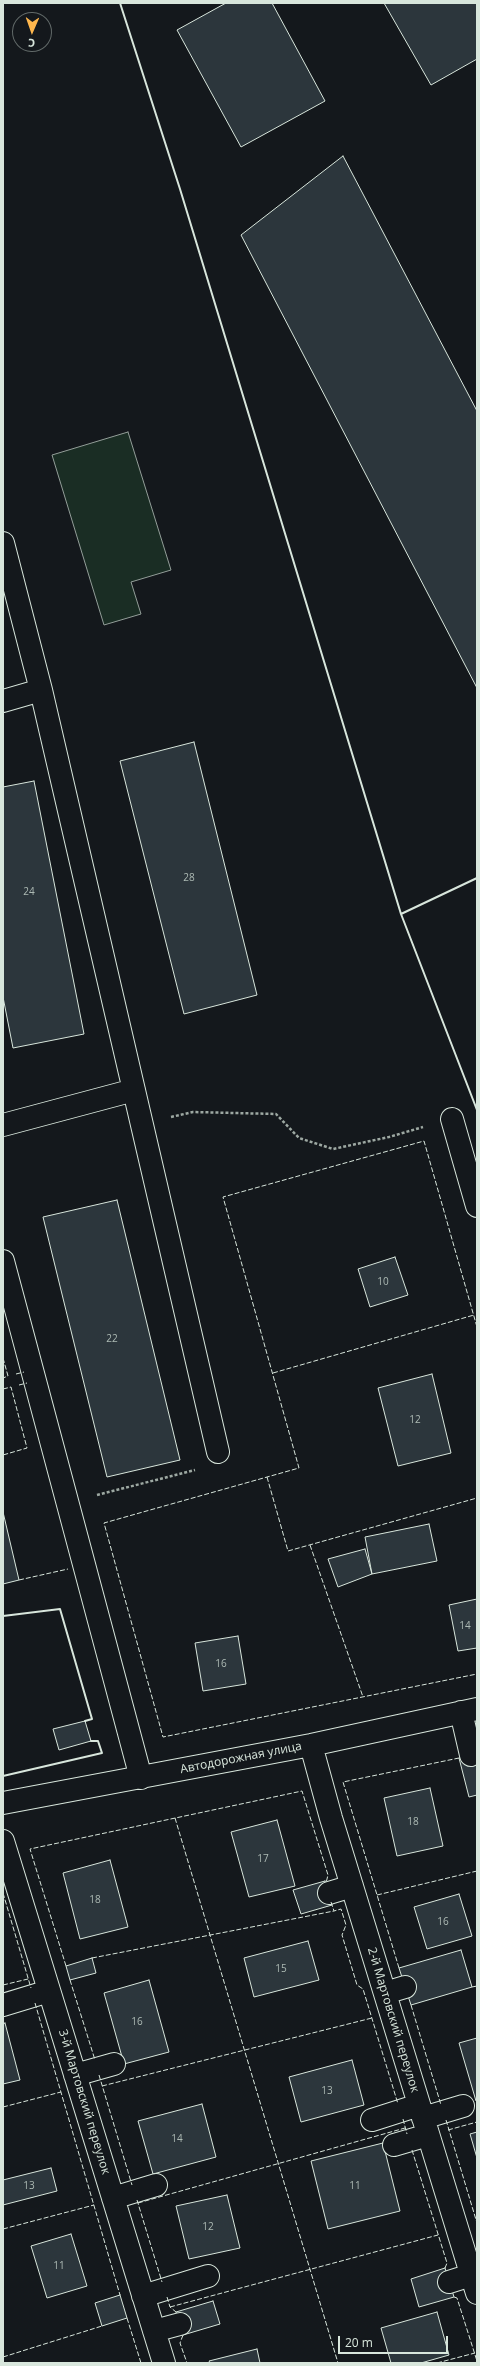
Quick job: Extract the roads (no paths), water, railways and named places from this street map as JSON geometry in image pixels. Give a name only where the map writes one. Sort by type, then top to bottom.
[{"type":"street","points":[[3,543],[41,690],[218,1452]]},
{"type":"street","points":[[3,701],[41,690]]},
{"type":"street","points":[[3,1125],[134,1090]]},
{"type":"street","points":[[452,1119],[477,1206]]},
{"type":"street","points":[[3,1261],[141,1778]]},
{"type":"street","points":[[469,1710],[471,1755]]},
{"type":"street","name":"Автодорожная улица","points":[[3,1803],[311,1745],[469,1710]]},
{"type":"street","name":"2-й Мартовский переулок","points":[[311,1745],[352,1886],[474,2282]]},
{"type":"street","name":"3-й Мартовский переулок","points":[[3,1841],[164,2363]]},
{"type":"street","points":[[329,1893],[352,1886]]},
{"type":"street","points":[[385,1993],[405,1986]]},
{"type":"street","points":[[3,2005],[49,1991]]},
{"type":"street","points":[[75,2075],[114,2064]]},
{"type":"street","points":[[372,2120],[424,2119],[463,2106]]},
{"type":"street","points":[[394,2146],[424,2119]]},
{"type":"street","points":[[113,2198],[156,2185]]},
{"type":"street","points":[[143,2296],[208,2276]]},
{"type":"street","points":[[449,2282],[474,2282]]},
{"type":"street","points":[[154,2331],[180,2324]]}]
